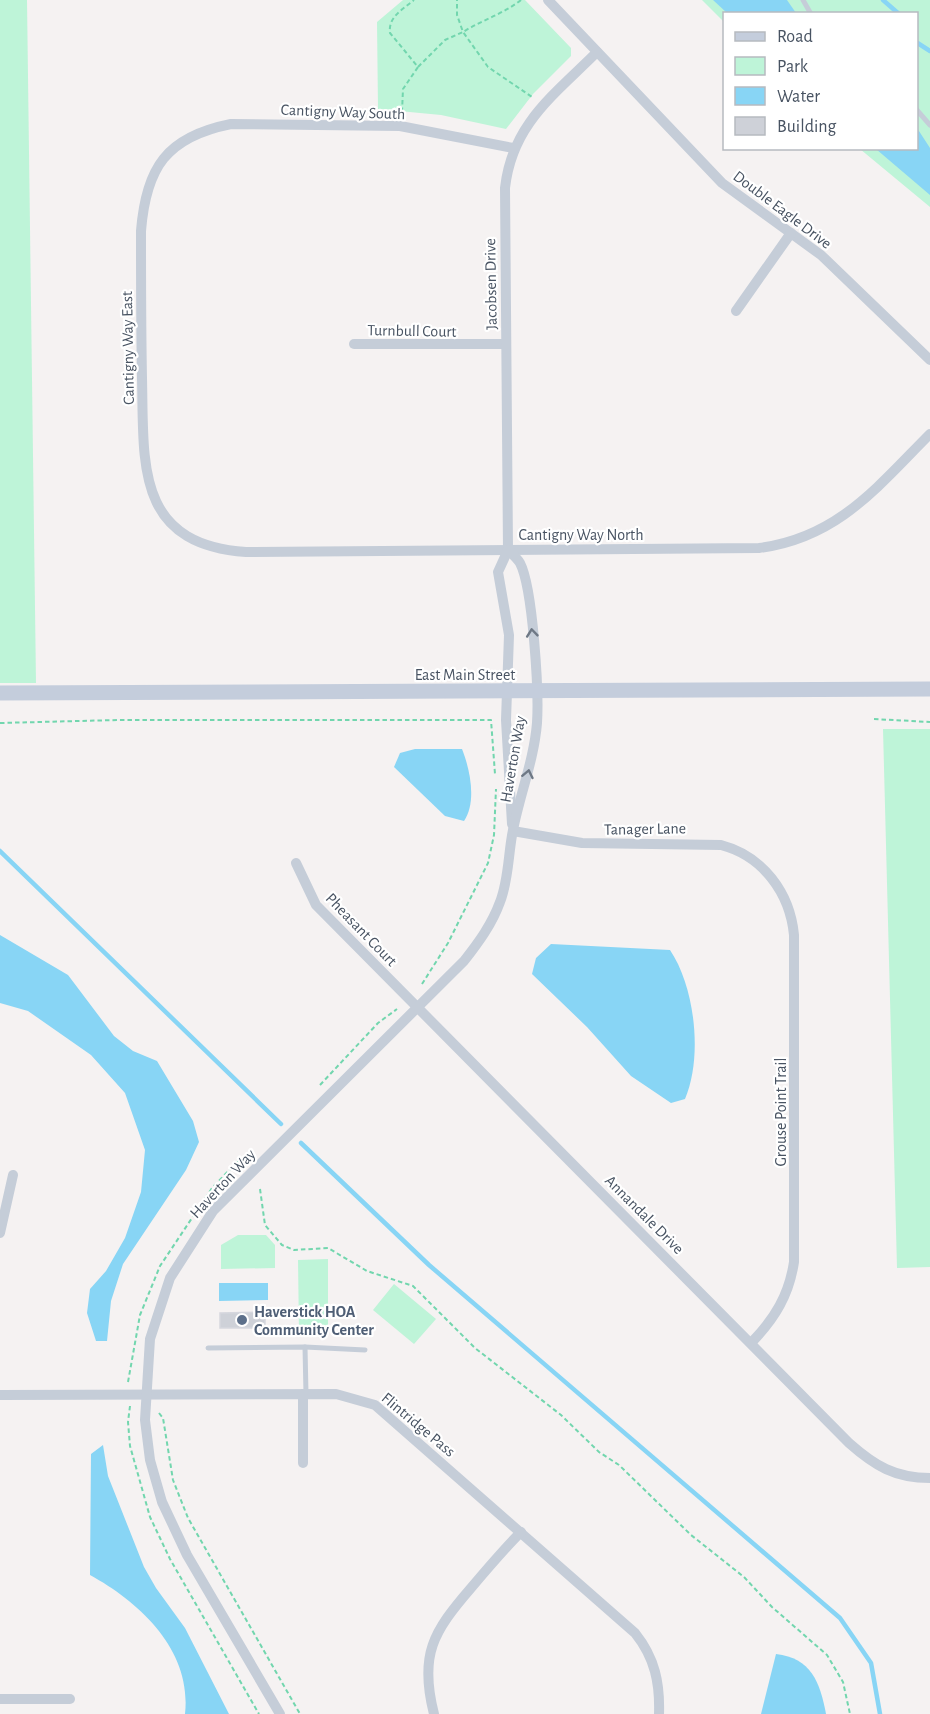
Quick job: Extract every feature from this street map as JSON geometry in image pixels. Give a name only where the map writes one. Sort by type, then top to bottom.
[{"type":"main road","name":"East Main Street","points":[[0,693],[930,689]]},
{"type":"street","name":"Double Eagle Drive","points":[[548,0],[715,177],[821,255],[930,360]]},
{"type":"street","name":"Jacobsen Drive","points":[[508,692],[509,635],[498,572],[508,550],[505,188],[507,165],[513,148],[529,120],[597,52]]},
{"type":"street","name":"Cantigny Way South","points":[[175,148],[191,136],[210,128],[231,124],[400,126],[513,148]]},
{"type":"street","name":"Cantigny Way East","points":[[175,148],[159,165],[144,197],[141,271],[144,452],[147,480],[159,507],[171,523],[193,540]]},
{"type":"street","points":[[736,311],[791,233]]},
{"type":"street","name":"Turnbull Court","points":[[354,344],[506,344]]},
{"type":"street","name":"Cantigny Way North","points":[[193,540],[213,548],[246,552],[744,549],[793,541],[816,534],[854,509],[930,434]]},
{"type":"street","points":[[508,550],[519,562],[523,573],[532,632],[536,691]]},
{"type":"street","name":"Haverton Way","points":[[280,1714],[187,1555],[162,1502],[148,1452],[145,1395],[149,1348],[157,1313],[177,1263],[198,1230],[232,1190],[465,961],[489,927],[506,882],[513,831],[529,771],[537,721],[536,691]]},
{"type":"street","name":"Haverton Way","points":[[508,692],[508,773],[513,831]]},
{"type":"street","name":"Tanager Lane","points":[[513,831],[582,843],[721,845],[741,852],[770,875]]},
{"type":"street","name":"Pheasant Court","points":[[296,862],[316,905],[418,1008]]},
{"type":"street","name":"Grouse Point Trail","points":[[752,1342],[770,1323],[783,1301],[792,1278],[795,1250],[794,935],[787,903],[770,875]]},
{"type":"street","name":"Annandale Drive","points":[[418,1008],[752,1342],[849,1443],[868,1460],[889,1473],[911,1478],[930,1478]]},
{"type":"street","points":[[0,1233],[13,1175]]},
{"type":"street","points":[[303,1463],[304,1394]]},
{"type":"street","name":"Flintridge Pass","points":[[0,1395],[347,1395],[375,1405],[641,1640],[656,1673],[659,1714]]},
{"type":"street","points":[[434,1714],[427,1674],[429,1655],[436,1631],[448,1614],[521,1532]]},
{"type":"street","points":[[0,1699],[70,1699]]},
{"type":"lane","points":[[918,111],[930,125]]},
{"type":"lane","points":[[304,1394],[305,1347]]},
{"type":"lane","points":[[208,1348],[305,1347],[365,1350]]},
{"type":"path","points":[[414,0],[394,16],[390,33],[418,67]]},
{"type":"path","points":[[457,0],[457,15],[463,32],[488,67],[532,97]]},
{"type":"path","points":[[402,112],[403,89],[418,67],[445,40],[510,9],[520,0]]},
{"type":"path","points":[[874,719],[930,722]]},
{"type":"path","points":[[0,723],[119,720],[491,720],[497,783],[491,853],[448,943],[422,985]]},
{"type":"path","points":[[316,1091],[328,1074],[378,1023],[396,1009]]},
{"type":"path","points":[[260,1189],[265,1225],[282,1245],[291,1250],[328,1248],[367,1271],[413,1286],[475,1348],[561,1415],[599,1452],[619,1465],[691,1535],[744,1577],[772,1606],[827,1655],[843,1682],[850,1714]]},
{"type":"path","points":[[158,1413],[163,1418],[166,1448],[173,1480],[191,1524],[300,1714]]},
{"type":"green space","points":[[0,0],[27,0],[36,683],[0,683]]},
{"type":"green space","points":[[403,0],[525,0],[571,48],[571,56],[533,94],[506,129],[441,115],[378,109],[377,22]]},
{"type":"green space","points":[[702,0],[930,0],[930,207],[861,150],[918,150],[918,12],[723,12],[723,21]]},
{"type":"green space","points":[[883,729],[930,729],[930,1267],[897,1268]]},
{"type":"green space","points":[[238,1235],[266,1235],[275,1245],[275,1268],[221,1269],[221,1245]]},
{"type":"green space","points":[[328,1259],[328,1333],[299,1333],[298,1260]]},
{"type":"green space","points":[[394,1284],[436,1319],[414,1344],[373,1310]]},
{"type":"water","points":[[713,0],[787,0],[795,12],[726,12]]},
{"type":"water","points":[[918,130],[930,148],[930,195],[877,150],[918,150]]},
{"type":"water","points":[[415,749],[462,749],[471,785],[470,805],[464,821],[445,816],[394,767],[400,753]]},
{"type":"water","points":[[0,935],[68,975],[114,1036],[133,1051],[157,1061],[193,1121],[199,1142],[186,1170],[123,1264],[111,1301],[107,1341],[96,1341],[87,1313],[90,1289],[106,1271],[125,1238],[141,1192],[145,1150],[125,1093],[91,1055],[28,1011],[0,1003]]},
{"type":"water","points":[[551,944],[670,950],[679,965],[685,983],[694,1023],[694,1063],[685,1099],[671,1103],[631,1076],[587,1027],[532,974],[536,958]]},
{"type":"water","points":[[219,1283],[268,1283],[268,1300],[219,1301]]},
{"type":"water","points":[[103,1445],[108,1476],[144,1567],[185,1628],[229,1714],[185,1714],[185,1691],[180,1670],[159,1631],[127,1600],[90,1575],[91,1454]]},
{"type":"water","points":[[776,1654],[788,1656],[806,1666],[817,1682],[826,1714],[761,1714]]},
{"type":"building","name":"Haverstick HOA Community Center","points":[[265,1312],[265,1328],[220,1328],[220,1313]]},
{"type":"waterway","points":[[883,0],[897,12]]},
{"type":"waterway","points":[[918,43],[930,51]]},
{"type":"waterway","points":[[0,851],[281,1124]]},
{"type":"waterway","points":[[301,1143],[429,1265],[840,1618],[871,1663],[880,1714]]},
{"type":"place","name":"Haverstick HOA Community Center","points":[[242,1320]]}]
